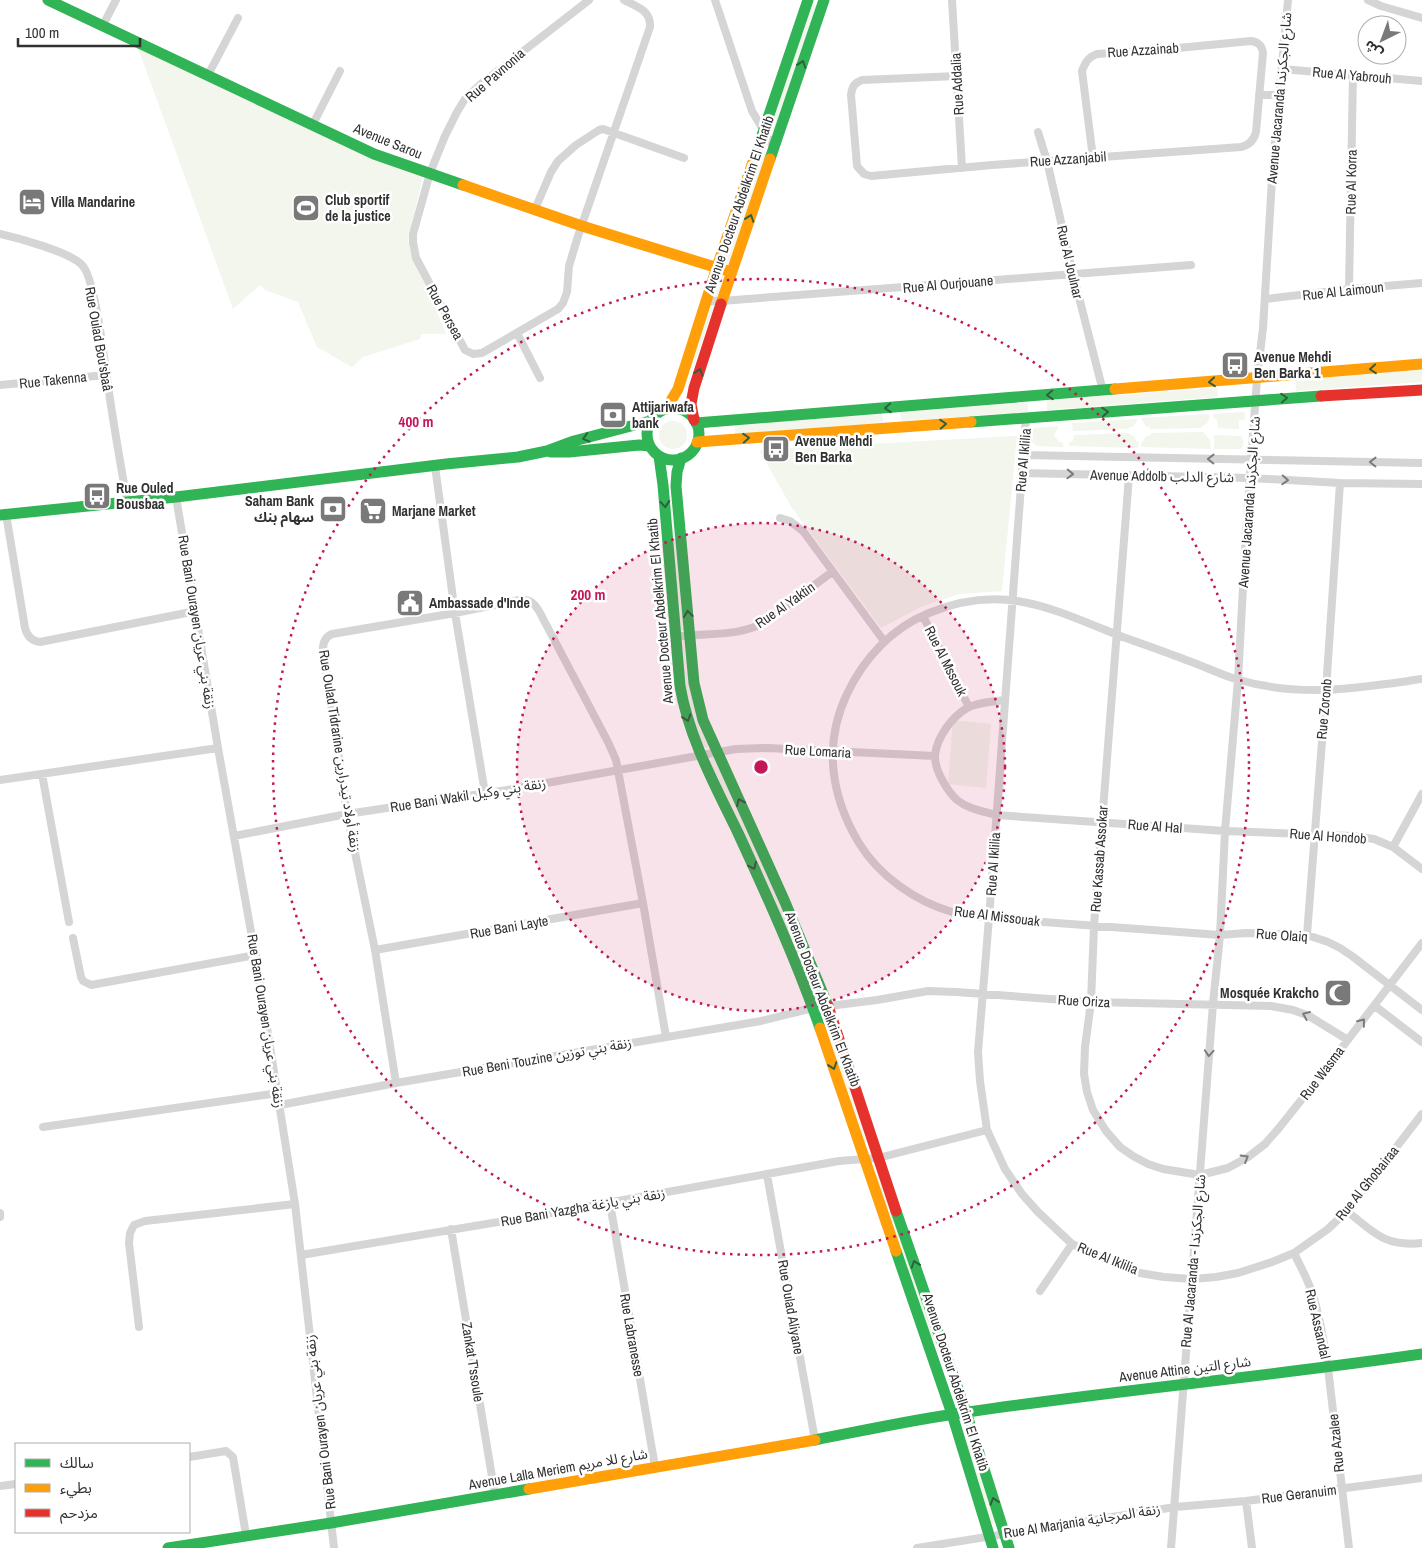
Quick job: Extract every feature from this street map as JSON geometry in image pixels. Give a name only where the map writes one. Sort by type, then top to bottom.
[{"type":"main road","name":"Avenue Sarou","points":[[48,0],[374,154],[582,226],[731,272]]},
{"type":"main road","points":[[666,409],[678,389],[716,267],[808,0]]},
{"type":"main road","name":"Avenue Docteur Abdelkrim El Khatib","points":[[695,421],[691,404],[692,396],[721,302],[774,148],[820,1]]},
{"type":"main road","points":[[695,421],[1257,379],[1422,364]]},
{"type":"main road","points":[[697,442],[1256,400],[1422,390]]},
{"type":"main road","points":[[3,514],[510,458],[547,451],[581,439],[650,421],[666,409],[682,410],[695,421],[698,432],[697,442],[691,452],[681,458],[674,460],[659,456],[650,446],[647,434],[650,421]]},
{"type":"main road","points":[[547,451],[569,452],[632,445],[650,446]]},
{"type":"main road","name":"Avenue Docteur Abdelkrim El Khatib","points":[[659,456],[664,494],[675,637],[683,704],[688,721],[772,906],[813,1008],[952,1414],[993,1548]]},
{"type":"main road","name":"Avenue Docteur Abdelkrim El Khatib","points":[[681,458],[676,486],[697,702],[703,720],[807,954],[828,1006],[878,1158],[966,1412],[1008,1548]]},
{"type":"main road","name":"Avenue Attine شارع التين","points":[[952,1414],[1183,1384],[1328,1368],[1422,1354]]},
{"type":"main road","name":"Avenue Lalla Meriem شارع للا مريم","points":[[168,1548],[206,1545],[246,1535],[331,1523],[495,1495],[815,1440],[952,1414]]},
{"type":"street","points":[[103,25],[116,0]]},
{"type":"street","name":"Rue Pavnonia","points":[[430,174],[450,123],[465,100],[481,84],[589,0]]},
{"type":"street","name":"Rue Persea","points":[[430,174],[413,234],[414,251],[421,269],[466,350],[469,353],[482,354],[558,309],[568,292],[568,274],[572,254],[612,132],[650,27],[650,18],[645,11],[624,0]]},
{"type":"street","points":[[716,0],[752,111],[774,148]]},
{"type":"street","name":"Rue Addalia","points":[[952,0],[962,168]]},
{"type":"street","name":"Avenue Jacaranda شارع الجكرندا","points":[[1213,1004],[1220,935],[1225,832],[1238,680],[1257,379],[1263,328],[1270,210],[1288,0]]},
{"type":"street","points":[[1368,0],[1381,6],[1422,18]]},
{"type":"street","points":[[208,75],[238,18]]},
{"type":"street","name":"Rue Azzainab","points":[[1093,158],[1082,72],[1088,59],[1097,54],[1251,41],[1258,42],[1263,53],[1260,95]]},
{"type":"street","name":"Rue Al Yabrouh","points":[[1282,69],[1422,81]]},
{"type":"street","points":[[313,124],[340,71]]},
{"type":"street","name":"Rue Al Korra","points":[[1349,289],[1353,74]]},
{"type":"street","name":"Rue Azzanjabil","points":[[957,76],[862,80],[855,84],[851,95],[857,166],[864,174],[871,176],[1241,147],[1251,142],[1256,132],[1260,95]]},
{"type":"street","points":[[1260,95],[1279,95]]},
{"type":"street","points":[[535,210],[551,172],[564,155],[595,132],[603,129],[684,158]]},
{"type":"street","name":"Rue Al Joulnar","points":[[1038,132],[1047,161],[1103,391]]},
{"type":"street","name":"Rue Oulad Bou'sbaâ","points":[[0,234],[53,250],[77,260],[84,267],[96,310],[127,501]]},
{"type":"street","name":"Rue Al Ourjouane","points":[[706,301],[721,302],[1191,265]]},
{"type":"street","name":"Rue Al Laimoun","points":[[1265,299],[1422,283]]},
{"type":"street","points":[[517,333],[540,378]]},
{"type":"street","name":"Rue Takenna","points":[[0,385],[106,375]]},
{"type":"street","name":"Rue Al Iklilia","points":[[1026,418],[978,1052],[986,1130],[1005,1169],[1022,1194],[1072,1244],[1118,1266],[1140,1273],[1192,1279]]},
{"type":"street","name":"Avenue Addolb شارع الدلب","points":[[1023,455],[1422,463]]},
{"type":"street","points":[[435,466],[455,613],[485,793]]},
{"type":"street","name":"Avenue Addolb شارع الدلب","points":[[1022,473],[1422,484]]},
{"type":"street","name":"Rue Kassab Assokar","points":[[1130,476],[1116,634],[1094,926],[1091,1002],[1085,1047],[1084,1074],[1093,1110],[1106,1131],[1120,1147],[1148,1164],[1163,1169],[1200,1175]]},
{"type":"street","name":"Rue Zoronb","points":[[1307,935],[1340,483]]},
{"type":"street","name":"Rue Bani Ourayen زنقة بني عريان","points":[[176,496],[218,748],[256,955],[280,1105],[301,1254],[334,1548]]},
{"type":"street","points":[[3,514],[25,628],[32,640],[40,642],[196,611]]},
{"type":"street","points":[[780,518],[790,521],[803,531],[884,641]]},
{"type":"street","name":"Rue Al Yaktin","points":[[675,637],[741,632],[753,628],[765,622],[832,572]]},
{"type":"street","name":"Rue Oulad Tidrarine زنقة أولاد تيدرارين","points":[[396,1083],[375,950],[348,814],[323,649],[326,638],[332,634],[519,600],[532,602],[539,611],[608,742],[618,770],[666,1037]]},
{"type":"street","name":"Rue Al Missouak","points":[[1220,935],[989,918],[954,912],[923,901],[895,882],[874,863],[849,826],[840,806],[833,771],[832,752],[846,694],[867,660],[884,641],[901,627],[923,616],[965,601],[1012,600],[1062,613],[1238,680],[1283,689],[1326,690],[1356,688],[1422,679]]},
{"type":"street","name":"Rue Al Mssouk","points":[[923,616],[969,707]]},
{"type":"street","points":[[996,815],[971,808],[956,799],[947,789],[941,778],[935,756],[940,740],[958,715],[969,707],[1005,700]]},
{"type":"street","points":[[0,780],[218,748]]},
{"type":"street","name":"Rue Lomaria","points":[[702,754],[754,748],[935,756]]},
{"type":"street","name":"Rue Bani Wakil زنقة بني وكيل","points":[[234,836],[348,814],[485,793],[702,754]]},
{"type":"street","points":[[42,774],[69,922]]},
{"type":"street","points":[[1393,847],[1422,794]]},
{"type":"street","name":"Rue Al Hal","points":[[996,815],[1225,832]]},
{"type":"street","name":"Rue Al Hondob","points":[[1225,832],[1314,834],[1374,839],[1393,847],[1422,870]]},
{"type":"street","name":"Rue Bani Layte","points":[[375,950],[643,904]]},
{"type":"street","name":"Rue Olaiq","points":[[1220,935],[1246,933],[1307,935],[1340,948],[1422,1010]]},
{"type":"street","points":[[73,938],[80,977],[91,985],[256,955]]},
{"type":"street","name":"Rue Wasma","points":[[1200,1175],[1228,1168],[1248,1157],[1265,1144],[1375,1006],[1422,943]]},
{"type":"street","name":"Rue Oriza","points":[[813,1008],[928,992],[1091,1002],[1271,1006],[1294,1010],[1309,1016],[1348,1040]]},
{"type":"street","name":"Rue Al Jacaranda - شارع الجكرندا","points":[[1171,1548],[1176,1506],[1183,1384],[1213,1004]]},
{"type":"street","points":[[1375,1006],[1422,1042]]},
{"type":"street","name":"Rue Beni Touzine زنقة بني توزين","points":[[280,1105],[396,1083],[760,1021],[813,1008]]},
{"type":"street","points":[[43,1127],[278,1093]]},
{"type":"street","name":"Rue Al Ghobairaa","points":[[1192,1279],[1238,1273],[1272,1262],[1294,1253],[1328,1229],[1348,1211],[1422,1114]]},
{"type":"street","name":"Rue Bani Yazgha زنقة بني يازغة","points":[[301,1254],[839,1161],[878,1158],[986,1130]]},
{"type":"street","name":"Rue Oulad Aliyane","points":[[768,1174],[815,1440]]},
{"type":"street","name":"Rue Labranesse","points":[[610,1202],[655,1467]]},
{"type":"street","points":[[139,1327],[129,1243],[134,1225],[145,1221],[294,1204]]},
{"type":"street","points":[[1348,1211],[1383,1239],[1399,1244],[1422,1243]]},
{"type":"street","name":"Zankat T'ssoule","points":[[451,1229],[495,1495]]},
{"type":"street","points":[[1040,1291],[1072,1244]]},
{"type":"street","name":"Rue Assandal","points":[[1294,1253],[1308,1280],[1314,1299],[1328,1368]]},
{"type":"street","name":"Rue Azalee","points":[[1328,1368],[1349,1548]]},
{"type":"street","points":[[190,1457],[226,1451],[234,1457],[246,1535]]},
{"type":"street","name":"Rue Geranuim","points":[[1176,1506],[1246,1501],[1422,1478]]},
{"type":"street","points":[[0,1486],[15,1484]]},
{"type":"street","points":[[1246,1501],[1252,1548]]},
{"type":"street","name":"Rue Al Marjania زنقة المرجانية","points":[[917,1548],[1176,1506]]},
{"type":"shaded area","points":[[812,5],[816,6],[774,131],[771,132],[769,129]]},
{"type":"shaded area","name":"Club sportif de la justice","points":[[138,48],[423,176],[408,240],[446,334],[421,334],[420,339],[363,357],[352,367],[317,347],[298,302],[265,290],[260,285],[233,309]]},
{"type":"shaded area","points":[[763,152],[766,154],[728,265],[726,265],[724,263]]},
{"type":"shaded area","points":[[721,276],[724,278],[688,383],[700,338]]},
{"type":"shaded area","points":[[1422,370],[1422,382],[1296,391],[1295,379]]},
{"type":"shaded area","points":[[1217,388],[1218,397],[1047,410],[1047,400]]},
{"type":"shaded area","points":[[1028,402],[1028,412],[901,421],[900,412]]},
{"type":"shaded area","points":[[882,413],[883,423],[735,434],[735,425]]},
{"type":"shaded area","points":[[1245,413],[1245,420],[1239,420],[1239,429],[1218,428],[1217,419],[1214,419],[1213,414]]},
{"type":"shaded area","points":[[1209,414],[1210,418],[1207,423],[1200,428],[1150,429],[1149,426],[1146,427],[1141,418]]},
{"type":"shaded area","points":[[1138,419],[1133,427],[1128,429],[1073,431],[1072,423]]},
{"type":"shaded area","points":[[673,421],[683,425],[687,435],[683,445],[673,449],[663,445],[659,435],[663,425]]},
{"type":"shaded area","points":[[1059,426],[1054,435],[1059,442],[1062,442],[1064,447],[1037,446],[1032,442],[1034,428]]},
{"type":"shaded area","points":[[1203,432],[1210,440],[1211,449],[1141,447],[1141,443],[1146,436],[1150,436],[1151,433]]},
{"type":"shaded area","points":[[1128,433],[1135,437],[1139,443],[1138,448],[1068,446],[1073,441],[1074,435]]},
{"type":"shaded area","points":[[1214,435],[1241,436],[1243,446],[1241,449],[1214,449]]},
{"type":"shaded area","points":[[1017,436],[1002,591],[959,594],[921,607],[881,628],[792,508],[759,450]]},
{"type":"shaded area","points":[[668,495],[671,495],[684,631],[680,631]]},
{"type":"shaded area","points":[[684,639],[703,733],[708,745],[707,748],[704,747],[694,723],[685,690],[681,640]]},
{"type":"shaded area","points":[[953,720],[991,724],[986,788],[948,784]]},
{"type":"shaded area","points":[[714,758],[774,890],[820,1001],[818,1003],[710,761]]},
{"type":"shaded area","points":[[821,1013],[825,1014],[867,1143],[865,1142]]},
{"type":"shaded area","points":[[877,1172],[947,1372],[931,1335],[875,1174]]},
{"type":"shaded area","points":[[960,1420],[996,1521],[993,1524],[990,1522]]},
{"type":"traffic: fast","points":[[48,0],[374,154],[463,185]]},
{"type":"traffic: fast","points":[[755,156],[808,0]]},
{"type":"traffic: fast","points":[[770,159],[824,0]]},
{"type":"traffic: fast","points":[[696,423],[1115,389]]},
{"type":"traffic: fast","points":[[971,422],[1321,396]]},
{"type":"traffic: fast","points":[[673,408],[683,410],[691,416],[697,424],[699,434],[697,444],[691,452],[683,458],[673,460],[663,458],[655,452],[649,444],[647,434],[649,424],[655,416],[663,410],[673,408]]},
{"type":"traffic: fast","points":[[0,515],[176,497],[518,457],[547,451],[574,441],[650,421]]},
{"type":"traffic: fast","points":[[551,452],[639,445],[650,446]]},
{"type":"traffic: fast","points":[[659,456],[680,686],[684,706],[704,762],[771,906],[802,979],[820,1028]]},
{"type":"traffic: fast","points":[[681,458],[676,486],[694,683],[703,720],[785,902],[828,1006]]},
{"type":"traffic: fast","points":[[896,1211],[966,1412],[1009,1548]]},
{"type":"traffic: fast","points":[[896,1251],[952,1414],[993,1548]]},
{"type":"traffic: fast","points":[[815,1440],[910,1421],[968,1412],[1422,1354]]},
{"type":"traffic: fast","points":[[168,1548],[331,1523],[529,1489]]},
{"type":"traffic: slow","points":[[666,409],[678,389],[755,156]]},
{"type":"traffic: slow","points":[[721,304],[770,159]]},
{"type":"traffic: slow","points":[[463,185],[582,226],[731,272]]},
{"type":"traffic: slow","points":[[1115,389],[1422,364]]},
{"type":"traffic: slow","points":[[697,442],[971,422]]},
{"type":"traffic: slow","points":[[820,1028],[896,1251]]},
{"type":"traffic: slow","points":[[529,1489],[815,1440]]},
{"type":"traffic: jam","points":[[694,420],[691,404],[694,388],[721,304]]},
{"type":"traffic: jam","points":[[1321,396],[1422,390]]},
{"type":"traffic: jam","points":[[828,1006],[896,1211]]},
{"type":"place","name":"Villa Mandarine","points":[[32,202]]},
{"type":"place","name":"Club sportif de la justice","points":[[306,208]]},
{"type":"place","name":"Avenue Mehdi Ben Barka 1","points":[[1235,365]]},
{"type":"place","name":"Attijariwafa bank","points":[[613,415]]},
{"type":"place","name":"Avenue Mehdi Ben Barka","points":[[776,449]]},
{"type":"place","name":"Rue Ouled Bousbaa","points":[[97,496]]},
{"type":"place","name":"Saham Bank سهام بنك","points":[[333,509]]},
{"type":"place","name":"Marjane Market","points":[[373,511]]},
{"type":"place","name":"Ambassade d'Inde","points":[[410,603]]},
{"type":"place","name":"Mosquée Krakcho","points":[[1338,993]]}]
